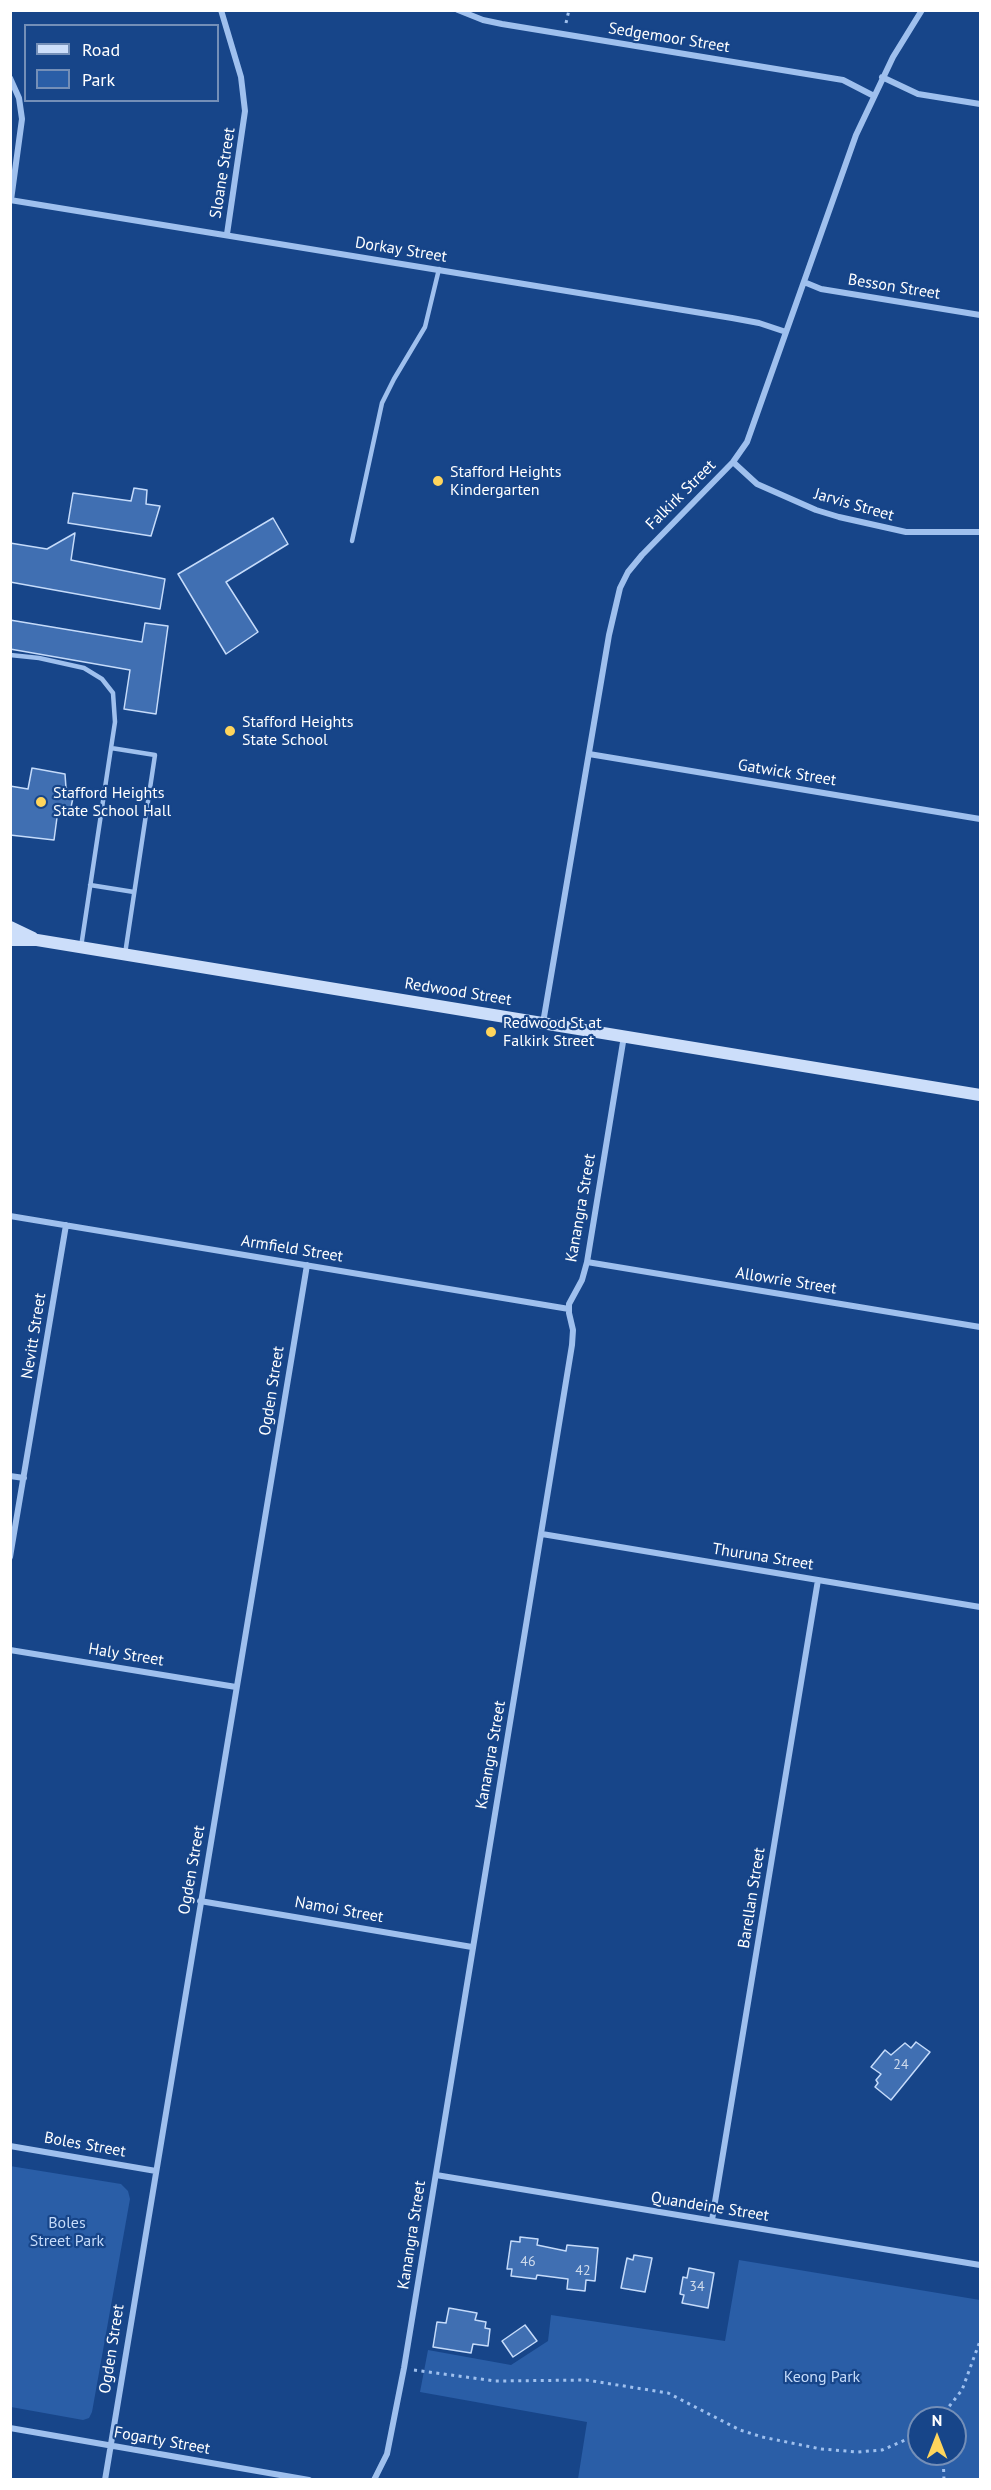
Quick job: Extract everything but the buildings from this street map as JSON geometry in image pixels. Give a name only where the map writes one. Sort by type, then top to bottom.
[{"type":"street","name":"Sloane Street","points":[[221,10],[241,77],[245,111],[227,234]]},
{"type":"street","name":"Sedgemoor Street","points":[[458,10],[476,18],[502,24],[843,80],[874,96]]},
{"type":"street","name":"Falkirk Street","points":[[543,1023],[609,635],[620,588],[628,572],[642,555],[733,462],[750,434],[855,135],[882,77],[922,10]]},
{"type":"street","points":[[882,77],[918,94],[981,104]]},
{"type":"street","points":[[10,78],[19,98],[22,118],[11,200]]},
{"type":"street","name":"Dorkay Street","points":[[11,200],[744,320],[786,332]]},
{"type":"street","name":"Besson Street","points":[[804,282],[821,289],[981,315]]},
{"type":"street","name":"Jarvis Street","points":[[733,462],[757,484],[816,510],[839,517],[906,532],[981,532]]},
{"type":"street","name":"Gatwick Street","points":[[589,754],[981,819]]},
{"type":"street","name":"Redwood Street","points":[[10,927],[37,939]]},
{"type":"street","name":"Redwood Street","points":[[10,940],[37,939],[981,1095]]},
{"type":"street","name":"Kanangra Street","points":[[374,2480],[387,2454],[404,2368],[572,1345],[573,1330],[569,1309],[587,1262],[624,1036]]},
{"type":"street","name":"Armfield Street","points":[[10,1216],[569,1309]]},
{"type":"street","name":"Nevitt Street","points":[[10,1557],[66,1225]]},
{"type":"street","name":"Allowrie Street","points":[[587,1262],[981,1327]]},
{"type":"street","name":"Ogden Street","points":[[105,2480],[307,1265]]},
{"type":"street","points":[[10,1476],[24,1478]]},
{"type":"street","name":"Thuruna Street","points":[[542,1534],[981,1607]]},
{"type":"street","name":"Barellan Street","points":[[712,2220],[818,1580]]},
{"type":"street","name":"Haly Street","points":[[10,1650],[237,1687]]},
{"type":"street","name":"Namoi Street","points":[[200,1901],[472,1947]]},
{"type":"street","name":"Boles Street","points":[[10,2146],[156,2171]]},
{"type":"street","name":"Quandeine Street","points":[[436,2175],[981,2265]]},
{"type":"street","name":"Fogarty Street","points":[[10,2428],[309,2480]]},
{"type":"lane","points":[[352,541],[382,403],[425,327],[439,269]]},
{"type":"lane","points":[[10,655],[39,658],[84,668],[102,679],[113,693],[115,722],[81,947]]},
{"type":"lane","points":[[111,748],[155,755],[125,954]]},
{"type":"lane","points":[[90,885],[134,892]]},
{"type":"path","points":[[949,2406],[962,2390],[981,2341]]},
{"type":"path","points":[[404,2368],[495,2381],[586,2380],[668,2393],[740,2430],[804,2446],[843,2451],[882,2450],[907,2439]]},
{"type":"green space","name":"Boles Street Park","points":[[10,2166],[121,2184],[128,2191],[130,2199],[92,2412],[89,2418],[83,2420],[11,2407]]},
{"type":"green space","name":"Keong Park","points":[[739,2260],[980,2300],[980,2479],[578,2479],[587,2422],[420,2392],[428,2350],[511,2365],[548,2341],[551,2315],[725,2341]]},
{"type":"place","name":"Stafford Heights Kindergarten","points":[[438,481]]},
{"type":"place","name":"Stafford Heights State School","points":[[230,731]]},
{"type":"place","name":"Stafford Heights State School Hall","points":[[41,802]]},
{"type":"place","name":"Redwood St at Falkirk Street","points":[[491,1032]]}]
